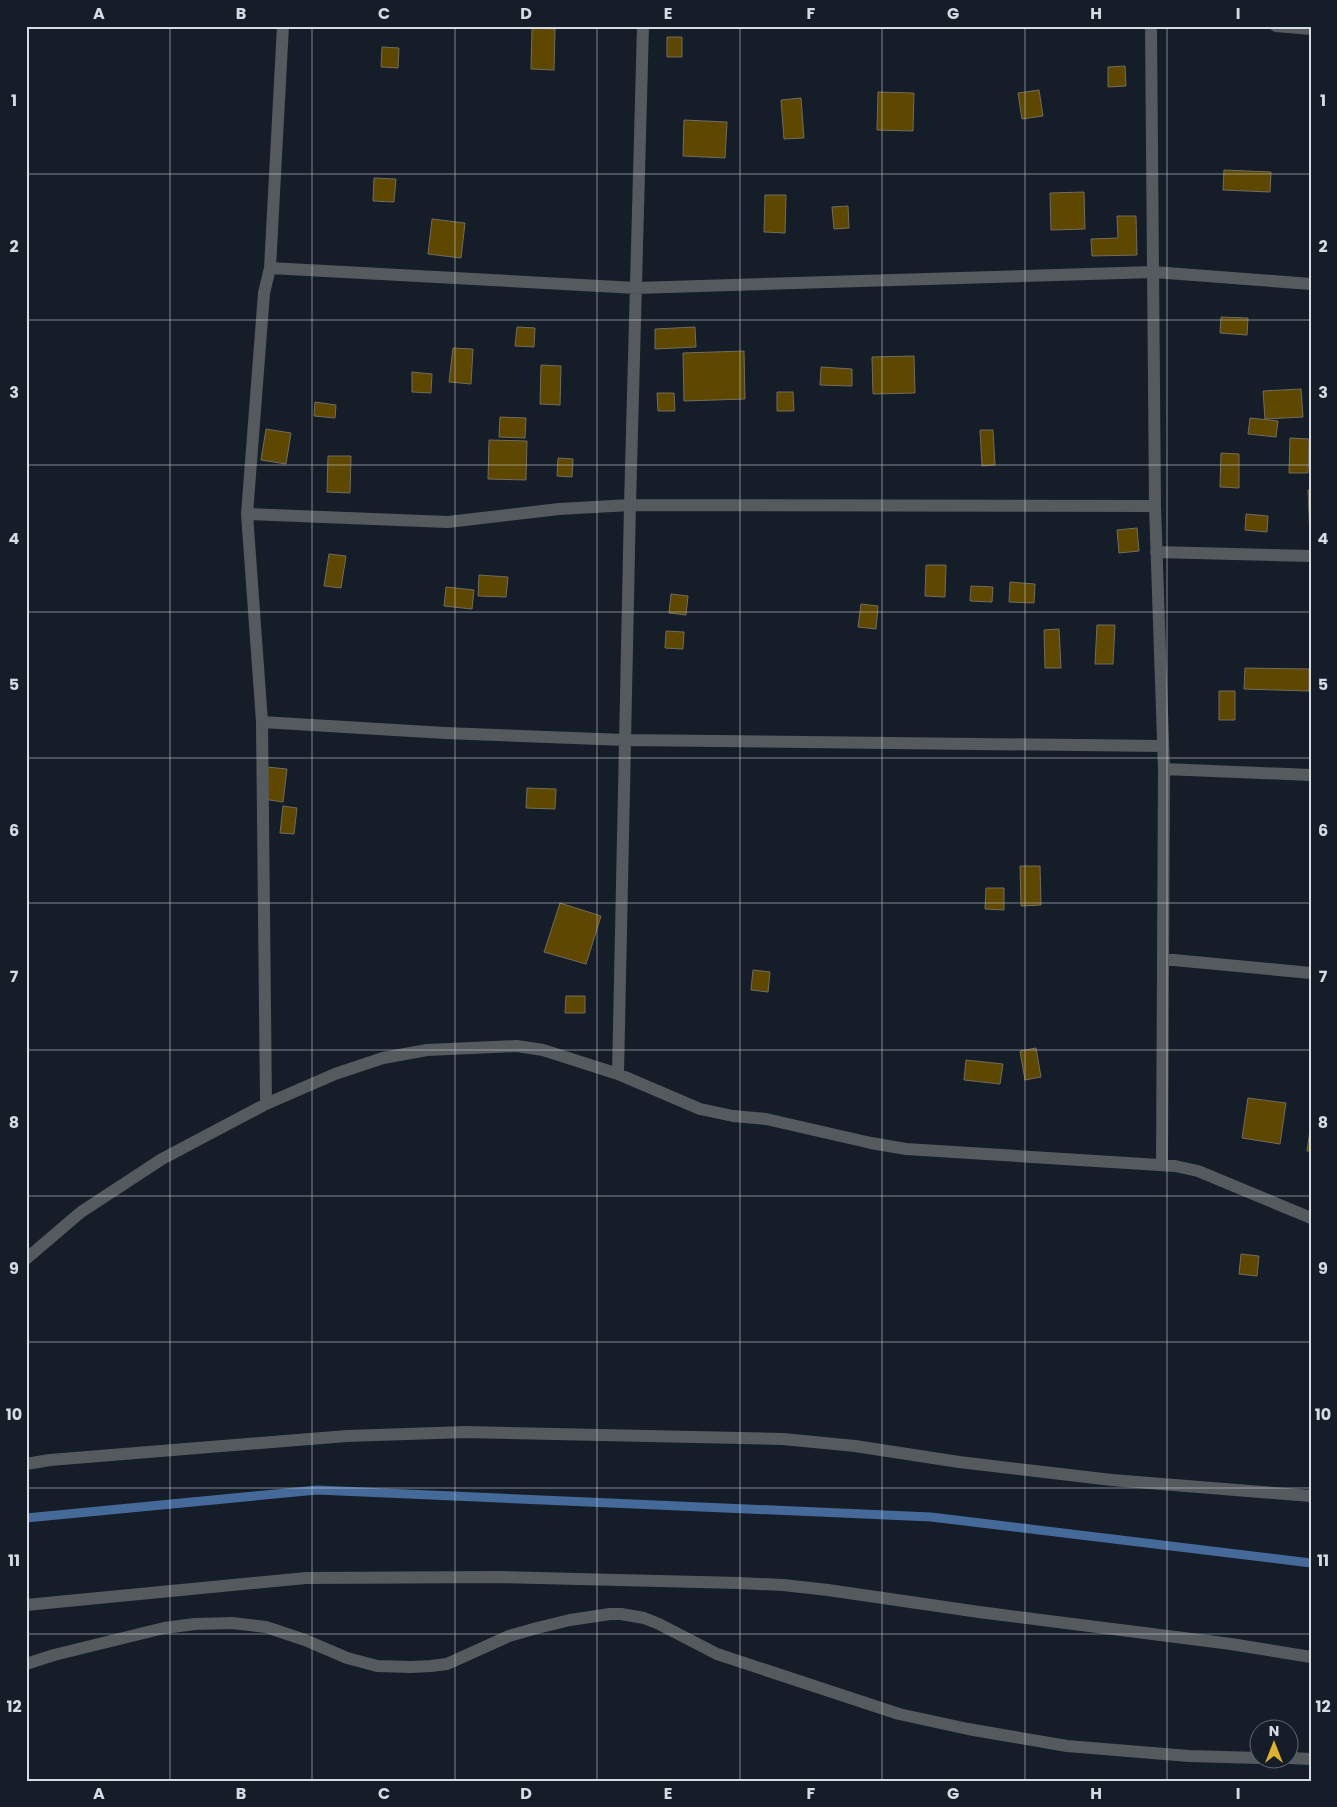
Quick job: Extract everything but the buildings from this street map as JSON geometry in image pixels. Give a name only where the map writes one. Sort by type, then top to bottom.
[{"type":"street","points":[[266,1104],[262,722],[247,514],[264,293],[270,268],[283,26]]},
{"type":"street","points":[[618,1074],[630,505],[643,26]]},
{"type":"street","points":[[1151,26],[1155,506],[1164,769],[1162,1165]]},
{"type":"street","points":[[1276,26],[1311,29]]},
{"type":"street","points":[[270,268],[636,288],[1154,272],[1311,284]]},
{"type":"street","points":[[247,514],[448,522],[558,508],[630,505],[1155,506]]},
{"type":"street","points":[[1156,552],[1311,556]]},
{"type":"street","points":[[262,722],[445,733],[625,740],[1163,746]]},
{"type":"street","points":[[1164,769],[1311,775]]},
{"type":"street","points":[[1163,959],[1311,973]]},
{"type":"street","points":[[26,1259],[81,1212],[162,1159],[266,1104],[335,1074],[382,1058],[427,1050],[517,1046],[551,1052],[618,1074],[700,1109],[733,1116],[766,1119],[906,1149],[1175,1166],[1198,1172],[1311,1218]]},
{"type":"street","points":[[26,1464],[50,1460],[347,1436],[446,1432],[783,1440],[855,1446],[959,1462],[1112,1480],[1311,1496]]},
{"type":"street","points":[[26,1605],[306,1578],[502,1576],[739,1583],[828,1590],[978,1612],[1231,1644],[1311,1657]]},
{"type":"street","points":[[26,1664],[54,1655],[164,1628],[195,1624],[232,1623],[266,1627],[305,1640],[347,1658],[377,1666],[431,1666],[447,1664],[509,1636],[537,1628],[570,1620],[621,1614],[644,1618],[659,1624],[717,1654],[899,1714],[923,1720],[1066,1746],[1188,1756],[1250,1758]]},
{"type":"waterway","points":[[26,1518],[317,1490],[931,1517],[1311,1563]]}]
